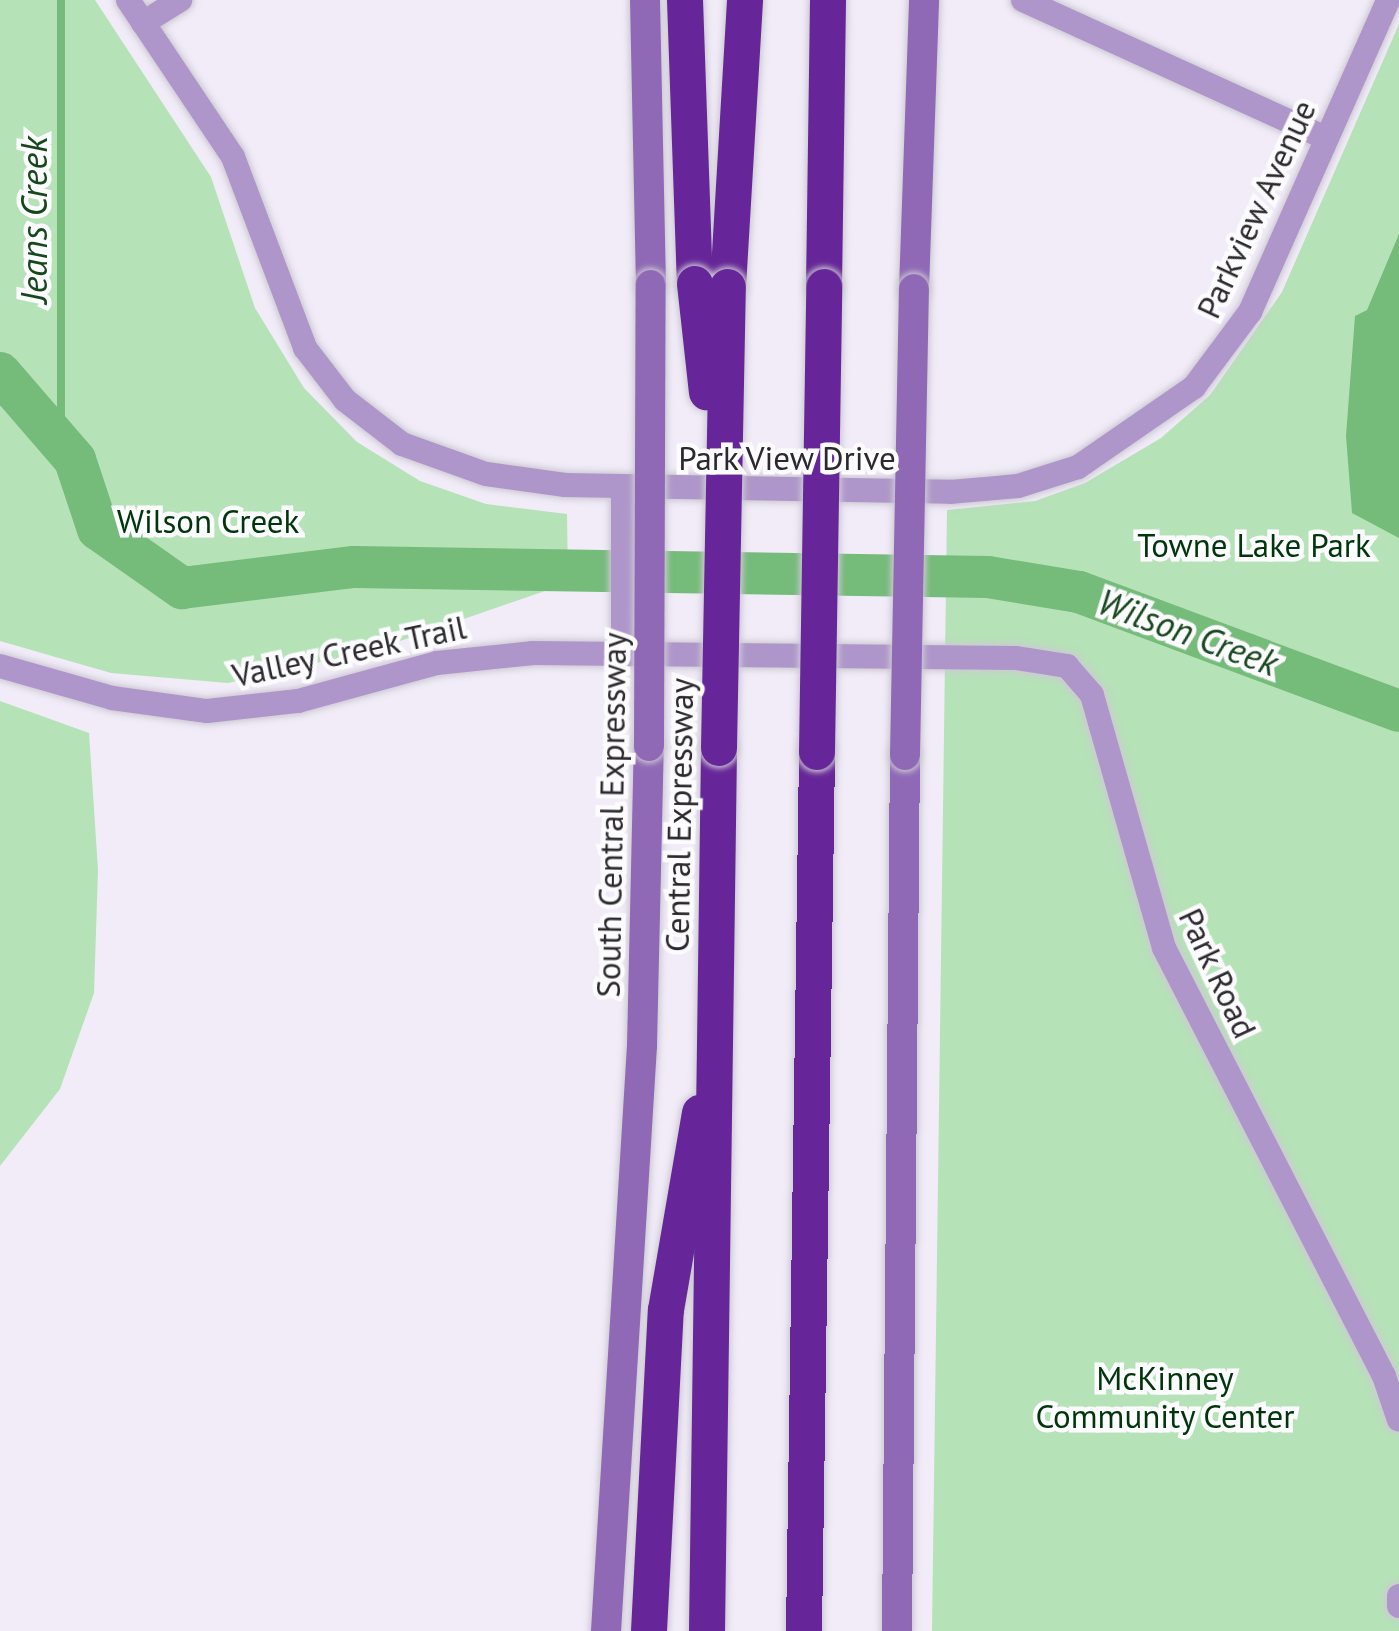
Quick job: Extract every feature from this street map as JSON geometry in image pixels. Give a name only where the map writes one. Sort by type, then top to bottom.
[{"type":"highway","points":[[685,0],[711,285]]},
{"type":"highway","name":"Central Expressway","points":[[707,1631],[723,533],[711,285],[745,0]]},
{"type":"highway","points":[[804,1631],[828,0]]},
{"type":"highway","points":[[649,1631],[666,1310],[685,1174],[715,1051]]},
{"type":"main road","name":"South Central Expressway","points":[[606,1631],[642,1046],[650,746],[651,285],[645,0]]},
{"type":"main road","points":[[897,1631],[905,755],[924,0]]},
{"type":"street","name":"Park View Drive","points":[[128,0],[232,158],[291,323],[345,400],[402,444],[442,461],[524,481],[622,490],[950,492]]},
{"type":"street","points":[[143,23],[179,0]]},
{"type":"street","points":[[1022,0],[1326,138]]},
{"type":"street","name":"Parkview Avenue","points":[[950,492],[1018,486],[1078,466],[1194,387],[1250,312],[1388,0]]},
{"type":"street","points":[[622,490],[623,652]]},
{"type":"street","name":"Valley Creek Trail","points":[[0,666],[112,698],[207,711],[298,701],[479,656],[623,652],[933,657]]},
{"type":"street","name":"Park Road","points":[[933,657],[1048,660],[1081,677],[1110,749],[1164,948],[1384,1376],[1399,1420]]},
{"type":"street","points":[[1399,1595],[1399,1606]]},
{"type":"green space","name":"Wilson Creek","points":[[0,0],[95,0],[211,177],[255,308],[304,388],[357,442],[420,481],[486,504],[567,514],[568,583],[374,650],[228,683],[111,673],[0,641]]},
{"type":"green space","name":"McKinney Community Center","points":[[1399,24],[1399,1631],[932,1631],[947,510],[1035,501],[1085,483],[1161,438],[1210,395],[1282,292]]},
{"type":"green space","points":[[0,701],[89,733],[98,870],[94,993],[60,1089],[0,1166]]},
{"type":"shaded area","points":[[1399,234],[1399,538],[1352,513],[1346,436],[1355,316],[1367,310]]},
{"type":"waterway","name":"Jeans Creek","points":[[61,0],[61,440]]},
{"type":"waterway","name":"Wilson Creek","points":[[0,373],[75,460],[98,529],[182,588],[354,567],[988,577],[1079,592],[1399,711]]},
{"type":"park label","name":"Towne Lake Park","points":[[1254,545]]}]
